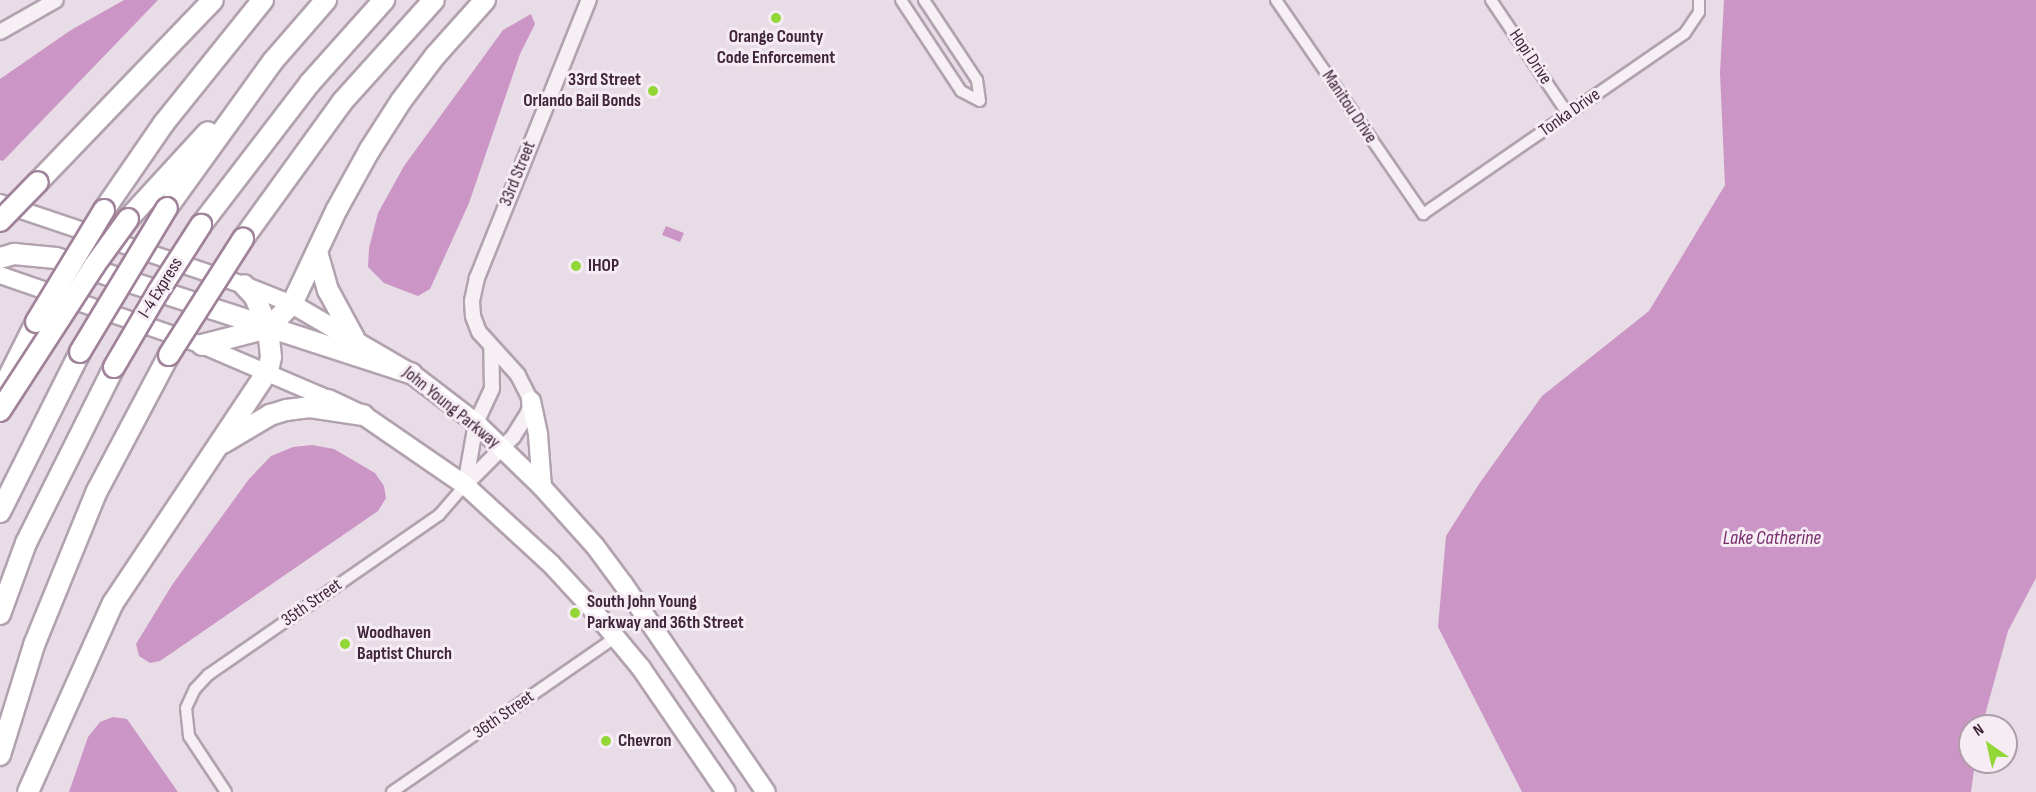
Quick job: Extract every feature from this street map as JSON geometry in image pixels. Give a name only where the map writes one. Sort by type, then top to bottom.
[{"type":"highway","points":[[0,221],[213,0]]},
{"type":"highway","points":[[0,394],[36,322],[104,210],[164,123],[263,0]]},
{"type":"highway","name":"I-4 Express","points":[[0,513],[80,352],[167,208],[273,61],[326,0]]},
{"type":"highway","name":"I-4 Express","points":[[0,614],[26,543],[114,367],[158,291],[201,225],[309,84],[384,0]]},
{"type":"highway","points":[[0,755],[34,645],[97,491],[169,355],[243,239],[342,102],[434,0]]},
{"type":"highway","points":[[202,345],[268,327],[292,304],[358,170],[401,101],[435,56],[485,0]]},
{"type":"highway","points":[[0,411],[94,266],[128,219],[273,61]]},
{"type":"highway","points":[[317,252],[328,290],[354,338]]},
{"type":"highway","points":[[0,258],[14,254],[56,258],[412,374]]},
{"type":"highway","points":[[27,792],[113,603],[213,450],[268,371],[271,357],[268,327],[255,297],[244,285]]},
{"type":"highway","name":"John Young Parkway","points":[[292,304],[354,338],[412,374],[476,423],[542,487],[595,546],[624,585],[766,792]]},
{"type":"highway","points":[[328,399],[363,415],[465,485],[551,564],[641,668],[726,792]]},
{"type":"highway","points":[[531,401],[538,435],[542,487]]},
{"type":"highway","points":[[213,450],[247,427],[286,410],[310,407],[363,415]]},
{"type":"main road","name":"John Young Parkway","points":[[0,203],[244,285],[292,304]]},
{"type":"main road","points":[[0,275],[202,345],[268,371],[328,399]]},
{"type":"street","points":[[0,32],[56,0]]},
{"type":"street","name":"33rd Street","points":[[531,401],[518,375],[491,349],[479,332],[473,316],[477,278],[589,0]]},
{"type":"street","points":[[901,0],[961,91],[980,101],[977,80],[924,0]]},
{"type":"street","name":"Manitou Drive","points":[[1276,0],[1423,214]]},
{"type":"street","name":"Hopi Drive","points":[[1491,0],[1569,114]]},
{"type":"street","name":"Tonka Drive","points":[[1423,214],[1685,33],[1699,12],[1699,0]]},
{"type":"street","name":"33rd Street","points":[[465,485],[476,423],[492,388],[491,349]]},
{"type":"street","points":[[465,485],[518,430],[531,401]]},
{"type":"street","name":"35th Street","points":[[226,792],[189,736],[186,708],[195,689],[208,675],[439,515],[465,485]]},
{"type":"street","name":"36th Street","points":[[392,792],[616,637]]},
{"type":"water","points":[[124,0],[158,0],[3,161],[0,160],[0,79],[71,30]]},
{"type":"water","name":"Lake Catherine","points":[[1724,0],[2036,0],[2036,578],[2008,631],[1985,714],[1958,714],[1958,774],[1973,774],[1971,792],[1522,792],[1438,627],[1446,536],[1479,484],[1542,396],[1649,311],[1725,185],[1720,73]]},
{"type":"water","points":[[531,14],[535,24],[520,54],[469,203],[430,289],[418,296],[384,283],[368,267],[369,248],[378,213],[404,166],[503,30]]},
{"type":"water","points":[[666,226],[684,233],[680,242],[662,235]]},
{"type":"water","points":[[312,445],[334,449],[375,473],[384,486],[386,498],[378,511],[160,661],[150,663],[139,656],[136,644],[172,585],[249,479],[271,456],[293,447]]},
{"type":"water","points":[[113,717],[127,719],[178,792],[69,792],[88,737],[100,722]]},
{"type":"place","name":"Orange County Code Enforcement","points":[[776,18]]},
{"type":"place","name":"33rd Street Orlando Bail Bonds","points":[[653,91]]},
{"type":"place","name":"IHOP","points":[[576,266]]},
{"type":"place","name":"South John Young Parkway and 36th Street","points":[[575,613]]},
{"type":"place","name":"Woodhaven Baptist Church","points":[[345,644]]},
{"type":"place","name":"Chevron","points":[[606,741]]}]
